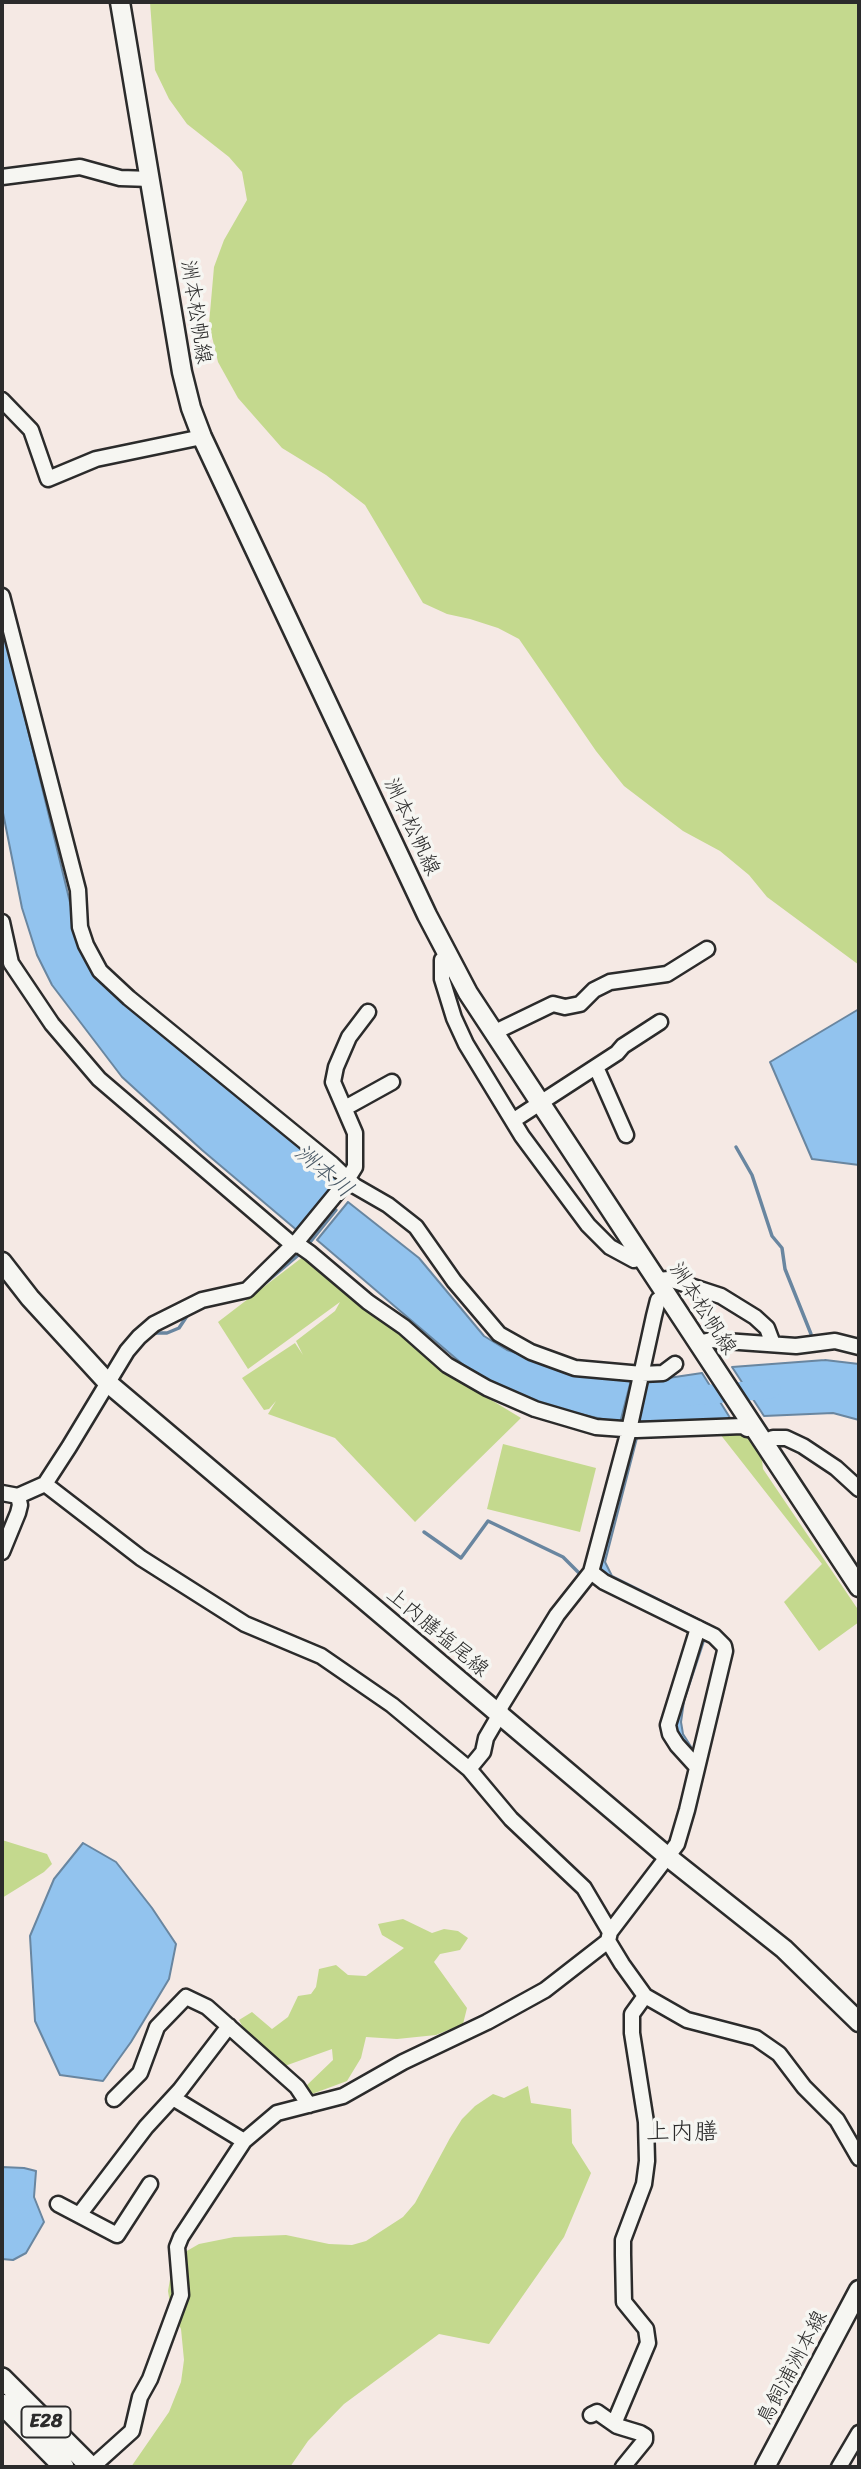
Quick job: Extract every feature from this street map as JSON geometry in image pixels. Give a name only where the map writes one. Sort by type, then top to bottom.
[{"type":"highway","name":"E28","points":[[2,2378],[92,2467]]},
{"type":"highway","name":"E28","points":[[2,2404],[64,2467]]},
{"type":"main road","name":"洲本松帆線","points":[[120,2],[182,372],[202,437],[448,957],[493,1033],[662,1287],[748,1426],[763,1442],[859,1587]]},
{"type":"main road","name":"上内膳塩尾線","points":[[2,1262],[30,1298],[108,1383],[668,1857],[784,1949],[859,2022]]},
{"type":"main road","name":"鳥飼浦洲本線","points":[[765,2467],[859,2290]]},
{"type":"street","points":[[2,177],[80,167],[120,178],[151,179]]},
{"type":"street","points":[[2,400],[31,430],[48,479],[96,459],[202,437]]},
{"type":"street","points":[[2,596],[78,890],[80,927],[93,960],[121,992],[346,1181],[388,1205],[416,1227],[454,1281],[499,1334],[531,1352],[575,1368],[641,1376],[663,1373],[675,1364]]},
{"type":"street","points":[[2,922],[11,963],[52,1024],[99,1079],[358,1295],[404,1327],[447,1365],[487,1388],[535,1409],[596,1427],[748,1426]]},
{"type":"street","points":[[493,1033],[553,1004],[565,1007],[580,1004],[594,990],[610,982],[667,974],[707,949]]},
{"type":"street","points":[[448,957],[442,960],[442,979],[454,1018],[466,1044],[522,1136],[588,1225],[610,1247],[634,1260],[640,1256]]},
{"type":"street","points":[[2,1493],[18,1496],[45,1483],[127,1351],[154,1324],[202,1300],[247,1290],[300,1246],[355,1167],[355,1133],[333,1082],[336,1067],[349,1037],[368,1012]]},
{"type":"street","points":[[514,1120],[660,1022]]},
{"type":"street","points":[[596,1067],[626,1135]]},
{"type":"street","points":[[345,1108],[392,1082]]},
{"type":"street","points":[[469,1769],[483,1752],[486,1738],[500,1714],[501,1706],[557,1615],[591,1572],[662,1287],[669,1279],[720,1296],[755,1317],[767,1328],[773,1344]]},
{"type":"street","points":[[701,1348],[711,1340],[796,1346],[835,1341],[859,1347]]},
{"type":"street","points":[[763,1442],[786,1438],[803,1446],[836,1468],[859,1489]]},
{"type":"street","points":[[45,1483],[141,1558],[245,1624],[321,1656],[392,1704],[469,1769],[511,1819],[584,1888],[622,1964],[645,1996],[687,2020],[756,2038],[779,2053],[804,2087],[837,2120],[859,2158]]},
{"type":"street","points":[[2,1552],[18,1513],[18,1496]]},
{"type":"street","points":[[92,2467],[132,2431],[140,2397],[150,2379],[181,2295],[177,2247],[181,2236],[244,2141],[277,2113],[343,2096],[403,2062],[487,2022],[545,1990],[609,1936],[677,1844],[725,1651],[724,1646],[698,1628],[604,1582],[591,1572]]},
{"type":"street","points":[[697,1767],[677,1745],[668,1725],[698,1628]]},
{"type":"street","points":[[617,2426],[616,2418],[648,2343],[646,2329],[624,2302],[623,2282],[623,2239],[644,2184],[647,2161],[646,2122],[632,2033],[632,2014],[645,1996]]},
{"type":"street","points":[[114,2099],[140,2073],[157,2027],[186,1997],[207,2007],[229,2026],[297,2087],[309,2105]]},
{"type":"street","points":[[79,2216],[146,2127],[173,2098],[229,2026]]},
{"type":"street","points":[[173,2098],[244,2141]]},
{"type":"street","points":[[58,2204],[117,2235],[150,2184]]},
{"type":"street","points":[[591,2415],[597,2412],[617,2426],[645,2436],[642,2445],[623,2467]]},
{"type":"street","points":[[859,2433],[842,2463],[859,2465]]},
{"type":"green space","points":[[150,2],[859,2],[859,965],[767,897],[749,875],[720,851],[683,831],[624,786],[596,751],[519,639],[498,628],[447,614],[423,603],[365,505],[326,475],[282,448],[238,398],[218,362],[209,324],[214,267],[224,240],[247,200],[242,172],[229,157],[187,124],[169,99],[155,70]]},
{"type":"green space","points":[[304,1256],[450,1375],[521,1418],[415,1522],[335,1438],[268,1414],[276,1401],[269,1409],[264,1410],[242,1378],[295,1343],[303,1355],[296,1341],[335,1311],[340,1302],[248,1369],[218,1322]]},
{"type":"green space","points":[[744,1432],[762,1460],[763,1469],[859,1611],[859,1622],[819,1651],[784,1602],[822,1564],[720,1434]]},
{"type":"green space","points":[[503,1444],[596,1468],[580,1532],[487,1509]]},
{"type":"green space","points":[[2,1840],[47,1854],[52,1864],[44,1872],[2,1898]]},
{"type":"green space","points":[[403,1919],[432,1933],[444,1929],[458,1931],[468,1938],[460,1950],[440,1954],[434,1962],[467,2008],[463,2024],[436,2035],[397,2039],[366,2037],[361,2058],[347,2081],[312,2094],[306,2086],[333,2060],[332,2049],[282,2067],[247,2035],[239,2020],[252,2012],[272,2029],[288,2017],[298,1996],[311,1994],[316,1987],[319,1969],[336,1965],[348,1975],[366,1976],[404,1948],[382,1935],[378,1924]]},
{"type":"green space","points":[[528,2086],[531,2103],[571,2109],[572,2143],[591,2173],[564,2237],[489,2344],[439,2334],[344,2404],[308,2441],[290,2467],[131,2467],[169,2412],[181,2382],[184,2360],[181,2329],[171,2310],[168,2291],[173,2262],[199,2244],[234,2237],[286,2235],[329,2244],[352,2245],[366,2241],[403,2217],[415,2203],[450,2138],[462,2119],[475,2106],[493,2094],[504,2098]]},
{"type":"water","points":[[2,623],[76,927],[87,955],[342,1179],[299,1232],[202,1150],[122,1077],[52,985],[37,955],[22,908],[2,808]]},
{"type":"water","points":[[859,1009],[859,1165],[812,1159],[770,1062]]},
{"type":"water","points":[[348,1202],[419,1258],[484,1336],[507,1350],[580,1374],[631,1380],[620,1423],[539,1403],[492,1384],[467,1368],[317,1240]]},
{"type":"water","points":[[825,1360],[859,1364],[859,1420],[833,1413],[764,1416],[732,1367]]},
{"type":"water","points":[[702,1373],[732,1421],[638,1421],[648,1381]]},
{"type":"water","points":[[631,1436],[637,1438],[605,1562],[612,1576],[710,1625],[707,1630],[599,1572],[598,1562]]},
{"type":"water","points":[[699,1640],[704,1641],[684,1701],[681,1722],[683,1734],[695,1753],[692,1756],[676,1732],[676,1719]]},
{"type":"water","points":[[83,1843],[116,1862],[176,1944],[169,1979],[131,2042],[103,2081],[60,2075],[35,2021],[30,1936],[54,1879]]},
{"type":"water","points":[[2,2167],[36,2171],[34,2197],[44,2222],[26,2253],[13,2260],[2,2259]]},
{"type":"waterway","points":[[736,1147],[752,1175],[772,1236],[782,1248],[785,1269],[811,1334]]},
{"type":"waterway","points":[[307,1246],[336,1210]]},
{"type":"waterway","points":[[232,1300],[251,1295],[302,1252]]},
{"type":"waterway","points":[[153,1333],[167,1333],[179,1328],[189,1313]]},
{"type":"waterway","name":"洲本川","points":[[689,1396],[771,1389]]},
{"type":"waterway","points":[[424,1532],[461,1558],[488,1521],[563,1557],[580,1574]]},
{"type":"district","name":"上内膳","points":[[682,2133]]}]
